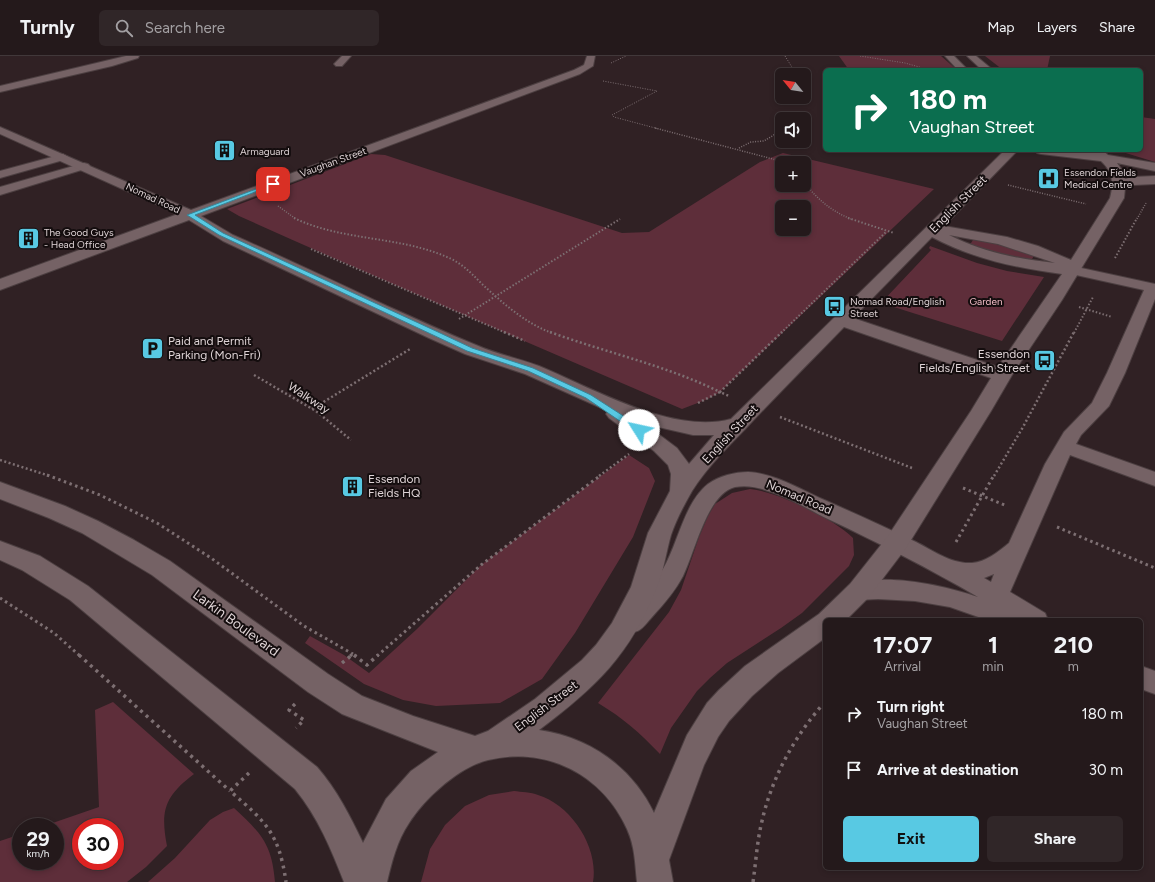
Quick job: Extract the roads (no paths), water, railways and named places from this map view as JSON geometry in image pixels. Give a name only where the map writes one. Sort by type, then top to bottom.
[{"type":"street","points":[[0,89],[112,63],[135,56]]},
{"type":"street","points":[[339,64],[347,56]]},
{"type":"street","name":"Vaughan Street","points":[[0,285],[577,72],[588,66],[591,56]]},
{"type":"street","points":[[949,56],[961,68]]},
{"type":"street","points":[[970,56],[985,68]]},
{"type":"street","name":"Nomad Road","points":[[0,130],[84,166],[190,215],[225,236],[435,334],[470,349],[531,370],[655,429],[727,429],[739,423]]},
{"type":"street","name":"English Street","points":[[485,747],[564,695],[600,659],[618,636],[630,617],[642,590],[660,532],[681,491],[693,474],[739,423],[1010,152]]},
{"type":"street","points":[[1070,152],[1099,154],[1155,167]]},
{"type":"street","points":[[830,618],[858,591],[897,542],[981,411],[1002,375],[1054,300],[1117,198],[1120,186],[1117,173],[1099,154]]},
{"type":"street","points":[[1120,186],[1132,181],[1150,180]]},
{"type":"street","points":[[932,230],[962,247],[989,257],[1031,265],[1073,268]]},
{"type":"street","points":[[841,320],[1002,375]]},
{"type":"street","name":"Nomad Road","points":[[655,429],[669,453],[676,461],[683,475],[681,491]]},
{"type":"street","name":"Larkin Boulevard","points":[[0,490],[57,512],[125,546],[161,568],[318,683],[352,705],[412,729],[485,747]]},
{"type":"street","points":[[0,550],[31,563],[79,593],[306,778],[317,790],[326,804],[362,882]]},
{"type":"street","points":[[654,871],[689,768],[717,713],[757,672],[823,624]]},
{"type":"street","points":[[369,882],[378,845],[389,823],[403,802],[418,785],[436,770],[455,758],[485,747],[520,742],[551,745],[570,751],[602,770],[621,789],[639,818],[648,838],[654,871]]},
{"type":"lane","points":[[0,175],[63,157]]},
{"type":"lane","points":[[0,191],[84,166]]},
{"type":"lane","points":[[994,603],[1056,464],[1074,432],[1100,406],[1116,373],[1136,324],[1154,288],[1073,268]]},
{"type":"lane","points":[[1066,447],[1155,479]]},
{"type":"lane","name":"Nomad Road","points":[[618,636],[640,614],[666,583],[677,564],[692,525],[710,494],[720,486],[732,481],[752,480],[774,485],[897,542],[950,569],[1012,618]]},
{"type":"lane","points":[[950,569],[966,572],[982,570],[999,563],[1019,546]]},
{"type":"lane","name":"Nomad Road","points":[[858,591],[891,589],[910,590],[960,600],[994,603],[1031,618]]},
{"type":"lane","points":[[1143,678],[1155,683]]},
{"type":"place","name":"Armaguard","points":[[225,151]]},
{"type":"place","name":"Essendon Fields Medical Centre","points":[[1049,178]]},
{"type":"place","name":"The Good Guys - Head Office","points":[[29,238]]},
{"type":"place","name":"Nomad Road/English Street","points":[[835,307]]},
{"type":"place","name":"Paid and Permit Parking (Mon-Fri)","points":[[152,348]]},
{"type":"place","name":"Essendon Fields/English Street","points":[[1045,361]]},
{"type":"place","name":"Essendon Fields HQ","points":[[353,486]]},
{"type":"park label","name":"Garden","points":[[986,301]]}]
